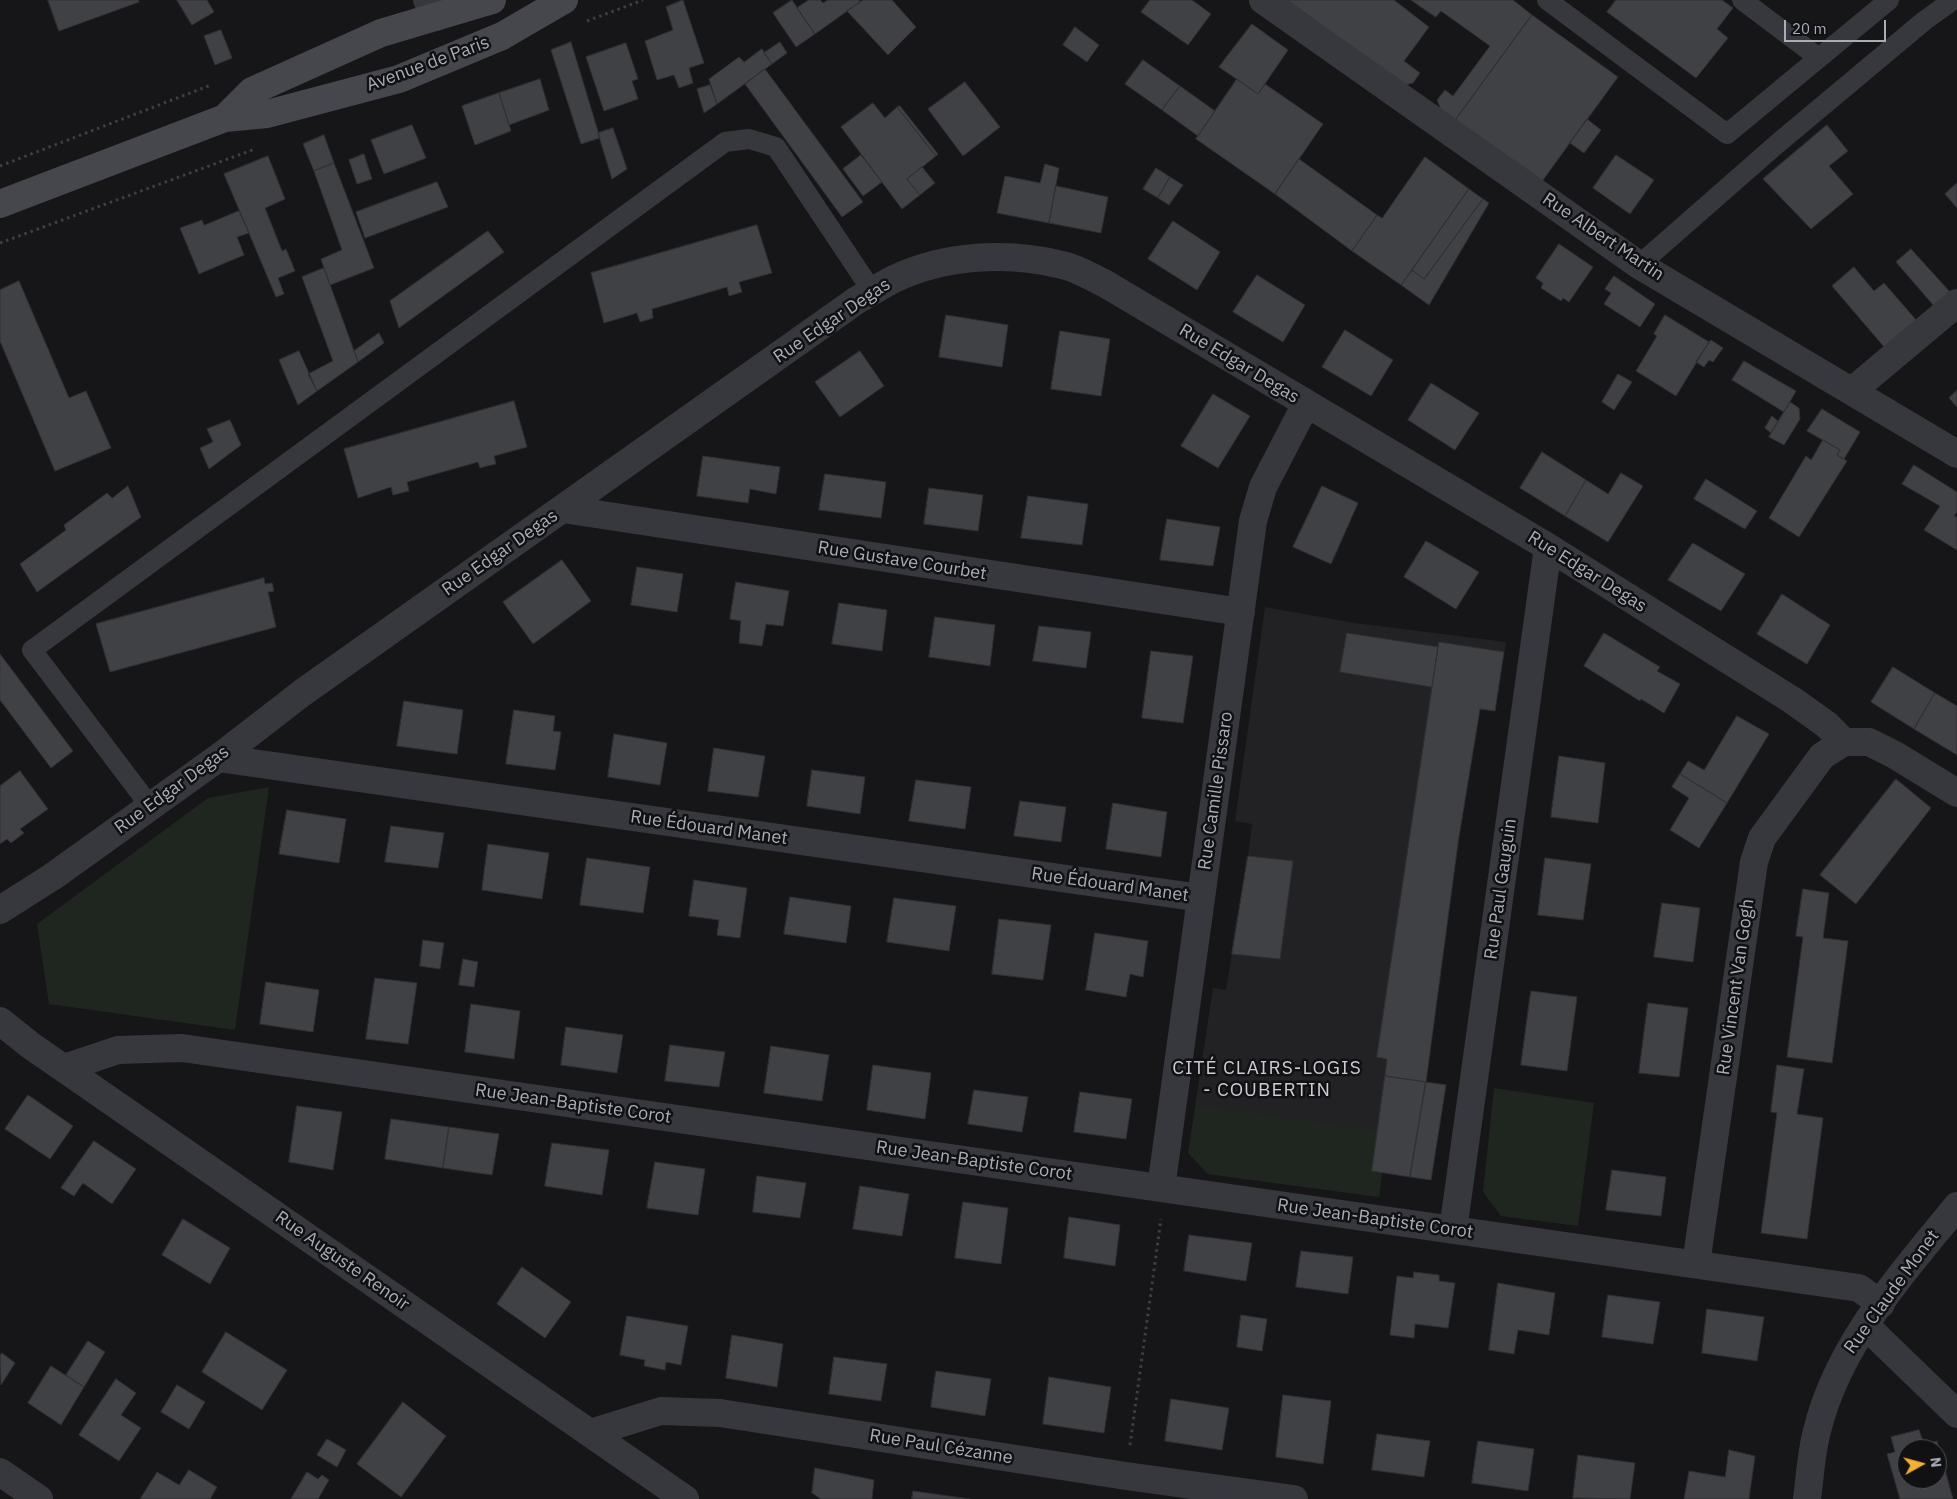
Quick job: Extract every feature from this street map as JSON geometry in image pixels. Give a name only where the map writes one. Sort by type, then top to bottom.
[{"type":"main road","name":"Avenue de Paris","points":[[225,118],[252,91],[381,33],[431,8],[492,0]]},
{"type":"main road","name":"Avenue de Paris","points":[[0,204],[225,118],[267,114],[399,79],[502,36],[564,0]]},
{"type":"street","name":"Rue Albert Martin","points":[[1263,0],[1640,265],[1957,454]]},
{"type":"street","name":"Rue Edgar Degas","points":[[0,910],[218,758],[302,693],[857,300],[895,279],[930,266],[976,257],[1022,258],[1063,265],[1104,283],[1548,547],[1792,700],[1828,725],[1844,742]]},
{"type":"street","points":[[1852,391],[1957,303]]},
{"type":"street","name":"Rue Camille Pissaro","points":[[1161,1188],[1253,521],[1263,487],[1306,404]]},
{"type":"street","name":"Rue Gustave Courbet","points":[[563,509],[1241,612]]},
{"type":"street","name":"Rue Paul Gauguin","points":[[1453,1230],[1548,547]]},
{"type":"street","points":[[1844,742],[1869,742],[1895,755],[1957,793]]},
{"type":"street","name":"Rue Vincent Van Gogh","points":[[1696,1264],[1754,862],[1762,838],[1822,756],[1844,742]]},
{"type":"street","name":"Rue Édouard Manet","points":[[218,758],[1201,898]]},
{"type":"street","name":"Rue Auguste Renoir","points":[[0,1021],[64,1068],[685,1499]]},
{"type":"street","name":"Rue Jean-Baptiste Corot","points":[[64,1068],[118,1050],[182,1048],[1859,1288],[1874,1315],[1957,1414]]},
{"type":"street","name":"Rue Claude Monet","points":[[1807,1499],[1816,1432],[1826,1400],[1847,1352],[1897,1280],[1957,1206]]},
{"type":"street","name":"Rue Paul Cézanne","points":[[590,1433],[661,1411],[720,1413],[1126,1476],[1294,1499]]},
{"type":"street","points":[[0,1472],[39,1499]]},
{"type":"lane","points":[[1549,0],[1727,134],[1889,0]]},
{"type":"lane","points":[[1742,0],[1819,58]]},
{"type":"lane","points":[[1640,265],[1792,132],[1924,21],[1953,0]]},
{"type":"lane","points":[[150,806],[32,650],[725,142],[749,138],[776,148],[872,291]]},
{"type":"path","points":[[1126,1476],[1162,1216],[1161,1188]]},
{"type":"shaded area","points":[[1265,607],[1355,623],[1506,642],[1495,711],[1480,709],[1458,843],[1426,1082],[1446,1085],[1431,1180],[1382,1173],[1379,1197],[1208,1174],[1188,1153],[1213,988],[1226,990],[1248,856],[1252,824],[1235,821]]},
{"type":"shaded area","points":[[269,787],[235,1030],[49,1004],[37,924],[208,798]]},
{"type":"shaded area","points":[[1494,1088],[1594,1103],[1578,1226],[1501,1216],[1483,1192]]},
{"type":"shaded area","points":[[1196,1105],[1377,1131],[1372,1171],[1382,1172],[1379,1197],[1208,1174],[1188,1153]]},
{"type":"building","points":[[48,0],[138,0],[139,2],[59,31]]},
{"type":"building","points":[[177,0],[207,0],[214,12],[192,25]]},
{"type":"building","points":[[683,0],[704,63],[689,68],[693,83],[679,88],[674,75],[657,80],[645,41],[673,30],[666,7]]},
{"type":"building","points":[[792,0],[815,34],[796,47],[773,13]]},
{"type":"building","points":[[809,0],[820,0],[823,3],[828,0],[859,0],[860,2],[815,34],[797,8]]},
{"type":"building","points":[[863,0],[892,0],[916,27],[888,55],[847,11]]},
{"type":"building","points":[[1150,0],[1192,0],[1211,14],[1188,45],[1141,12]]},
{"type":"building","points":[[1287,0],[1394,0],[1429,27],[1404,61],[1420,73],[1413,83],[1404,85]]},
{"type":"building","points":[[1411,0],[1513,0],[1532,15],[1454,122],[1442,112],[1437,100],[1445,90],[1453,96],[1490,46],[1441,11],[1436,17]]},
{"type":"building","points":[[1616,0],[1722,0],[1733,8],[1717,29],[1728,38],[1696,78],[1607,12]]},
{"type":"building","points":[[1532,15],[1618,77],[1540,184],[1454,122]]},
{"type":"building","points":[[1252,24],[1288,50],[1258,94],[1219,67]]},
{"type":"building","points":[[1075,27],[1099,45],[1087,62],[1063,45]]},
{"type":"building","points":[[221,30],[232,58],[215,65],[204,36]]},
{"type":"building","points":[[571,42],[600,138],[581,144],[551,50]]},
{"type":"building","points":[[780,42],[787,53],[772,64],[764,53]]},
{"type":"building","points":[[626,43],[638,79],[632,81],[638,99],[604,111],[586,57]]},
{"type":"building","points":[[762,49],[772,64],[717,104],[709,79],[739,57],[744,62]]},
{"type":"building","points":[[1143,60],[1180,86],[1162,110],[1125,84]]},
{"type":"building","points":[[765,69],[863,202],[842,217],[745,84]]},
{"type":"building","points":[[540,79],[549,110],[509,125],[499,93]]},
{"type":"building","points":[[1237,79],[1258,94],[1265,84],[1323,124],[1275,194],[1196,139]]},
{"type":"building","points":[[965,82],[1000,127],[963,156],[928,109]]},
{"type":"building","points":[[710,85],[717,104],[704,113],[697,89]]},
{"type":"building","points":[[1180,86],[1215,111],[1198,136],[1162,110]]},
{"type":"building","points":[[499,93],[511,131],[475,145],[462,106]]},
{"type":"building","points":[[873,103],[885,118],[897,107],[936,156],[907,179],[920,195],[902,209],[841,127]]},
{"type":"building","points":[[900,106],[938,154],[936,156],[897,107]]},
{"type":"building","points":[[1587,119],[1601,130],[1584,153],[1570,143]]},
{"type":"building","points":[[412,125],[426,158],[384,174],[371,140]]},
{"type":"building","points":[[1827,125],[1848,151],[1829,166],[1853,194],[1811,229],[1763,179]]},
{"type":"building","points":[[613,128],[627,169],[612,179],[598,133]]},
{"type":"building","points":[[324,135],[334,163],[314,171],[303,144]]},
{"type":"building","points":[[364,154],[372,179],[357,184],[349,160]]},
{"type":"building","points":[[861,155],[882,182],[863,196],[843,169]]},
{"type":"building","points":[[1616,155],[1654,180],[1630,214],[1593,188]]},
{"type":"building","points":[[268,156],[285,199],[265,208],[282,251],[286,249],[295,271],[278,278],[284,294],[276,297],[224,174]]},
{"type":"building","points":[[1425,157],[1469,189],[1401,285],[1352,251],[1377,215],[1382,218]]},
{"type":"building","points":[[1299,159],[1377,215],[1352,251],[1275,194]]},
{"type":"building","points":[[334,163],[374,268],[330,285],[321,259],[342,250],[314,171]]},
{"type":"building","points":[[1045,164],[1059,168],[1049,223],[997,213],[1005,176],[1040,183]]},
{"type":"building","points":[[922,167],[935,183],[920,195],[907,179]]},
{"type":"building","points":[[1156,168],[1170,177],[1158,198],[1143,189]]},
{"type":"building","points":[[1170,177],[1183,185],[1169,205],[1158,198]]},
{"type":"building","points":[[437,182],[448,207],[365,238],[356,212]]},
{"type":"building","points":[[1957,183],[1957,208],[1945,194]]},
{"type":"building","points":[[1056,186],[1108,197],[1101,233],[1049,223]]},
{"type":"building","points":[[1469,189],[1483,199],[1424,279],[1412,270]]},
{"type":"building","points":[[1483,199],[1489,203],[1429,305],[1401,285],[1412,270],[1424,279]]},
{"type":"building","points":[[239,211],[249,233],[237,237],[244,255],[199,274],[180,228],[202,220],[204,225]]},
{"type":"building","points":[[1173,221],[1220,252],[1197,290],[1148,259]]},
{"type":"building","points":[[757,225],[772,273],[739,282],[742,292],[729,296],[727,287],[652,309],[653,318],[647,320],[640,322],[637,313],[604,323],[591,273]]},
{"type":"building","points":[[488,231],[504,252],[399,328],[390,301]]},
{"type":"building","points":[[1559,244],[1593,267],[1569,302],[1563,298],[1561,301],[1541,288],[1543,283],[1536,278]]},
{"type":"building","points":[[1911,249],[1950,292],[1934,306],[1896,262]]},
{"type":"building","points":[[1854,267],[1874,291],[1884,283],[1917,321],[1885,348],[1832,286]]},
{"type":"building","points":[[324,268],[358,362],[317,391],[308,374],[333,361],[302,277]]},
{"type":"building","points":[[1257,275],[1305,305],[1283,342],[1233,312]]},
{"type":"building","points":[[1614,276],[1655,304],[1640,327],[1604,304],[1611,293],[1605,289]]},
{"type":"building","points":[[19,281],[69,398],[86,391],[111,448],[55,471],[0,341],[0,290]]},
{"type":"building","points":[[946,315],[1008,325],[1002,367],[939,357]]},
{"type":"building","points":[[1665,315],[1709,342],[1676,396],[1636,371],[1657,336],[1654,334]]},
{"type":"building","points":[[1345,330],[1393,360],[1371,396],[1322,367]]},
{"type":"building","points":[[1060,331],[1110,339],[1101,396],[1051,389]]},
{"type":"building","points":[[379,333],[384,343],[358,362],[354,351]]},
{"type":"building","points":[[1711,340],[1723,348],[1713,362],[1709,360],[1704,367],[1696,362]]},
{"type":"building","points":[[299,351],[317,391],[298,405],[279,360]]},
{"type":"building","points":[[860,351],[884,386],[840,417],[815,382]]},
{"type":"building","points":[[1744,361],[1796,391],[1784,412],[1732,380]]},
{"type":"building","points":[[1618,374],[1632,382],[1614,410],[1602,402]]},
{"type":"building","points":[[1431,383],[1479,413],[1455,450],[1408,420]]},
{"type":"building","points":[[1957,390],[1957,407],[1949,398]]},
{"type":"building","points":[[1213,394],[1250,416],[1218,468],[1181,446]]},
{"type":"building","points":[[514,401],[527,447],[494,456],[496,464],[480,468],[478,462],[407,482],[409,491],[393,495],[391,487],[358,498],[344,449]]},
{"type":"building","points":[[1790,402],[1799,408],[1800,419],[1784,445],[1769,437]]},
{"type":"building","points":[[1822,409],[1860,432],[1844,459],[1837,455],[1840,450],[1807,431]]},
{"type":"building","points":[[1772,416],[1778,421],[1771,433],[1765,428]]},
{"type":"building","points":[[230,420],[241,445],[209,469],[200,448],[213,442],[207,429]]},
{"type":"building","points":[[1823,440],[1840,450],[1837,455],[1847,461],[1799,537],[1769,518],[1806,456],[1811,460]]},
{"type":"building","points":[[1542,452],[1586,480],[1565,516],[1520,488]]},
{"type":"building","points":[[703,456],[780,467],[776,494],[750,489],[748,503],[697,496]]},
{"type":"building","points":[[1914,465],[1957,492],[1957,512],[1954,516],[1957,517],[1957,550],[1924,530],[1940,506],[1902,484]]},
{"type":"building","points":[[1621,473],[1643,486],[1608,542],[1565,516],[1586,480],[1608,494]]},
{"type":"building","points":[[825,474],[886,482],[881,518],[819,510]]},
{"type":"building","points":[[1706,479],[1757,511],[1745,529],[1694,499]]},
{"type":"building","points":[[128,486],[141,517],[37,592],[20,564],[66,530],[64,525],[107,493],[112,498]]},
{"type":"building","points":[[1322,486],[1358,503],[1331,564],[1293,547]]},
{"type":"building","points":[[929,488],[983,495],[978,531],[924,524]]},
{"type":"building","points":[[1028,496],[1088,504],[1082,545],[1021,538]]},
{"type":"building","points":[[1167,519],[1220,527],[1213,566],[1160,560]]},
{"type":"building","points":[[1426,541],[1479,572],[1456,609],[1404,577]]},
{"type":"building","points":[[1693,543],[1745,574],[1721,611],[1668,580]]},
{"type":"building","points":[[562,560],[591,601],[533,644],[503,602]]},
{"type":"building","points":[[637,567],[683,574],[677,612],[631,605]]},
{"type":"building","points":[[264,578],[265,584],[272,583],[274,591],[268,592],[276,627],[110,672],[96,624]]},
{"type":"building","points":[[736,582],[789,591],[783,626],[766,624],[762,646],[739,643],[741,621],[730,619]]},
{"type":"building","points":[[1782,594],[1830,625],[1807,664],[1757,634]]},
{"type":"building","points":[[839,603],[887,610],[882,651],[832,644]]},
{"type":"building","points":[[935,617],[995,625],[990,666],[929,657]]},
{"type":"building","points":[[1039,626],[1091,632],[1086,668],[1033,661]]},
{"type":"building","points":[[1347,633],[1438,647],[1432,687],[1340,672]]},
{"type":"building","points":[[1604,633],[1660,667],[1657,671],[1680,684],[1664,713],[1641,699],[1640,701],[1584,666]]},
{"type":"building","points":[[1439,642],[1504,652],[1495,711],[1480,709],[1458,843],[1426,1082],[1385,1076],[1387,1059],[1377,1057]]},
{"type":"building","points":[[1151,651],[1193,656],[1183,723],[1142,718]]},
{"type":"building","points":[[0,654],[73,751],[51,768],[0,700]]},
{"type":"building","points":[[1893,667],[1935,693],[1914,729],[1871,702]]},
{"type":"building","points":[[1935,693],[1957,706],[1957,755],[1914,729]]},
{"type":"building","points":[[404,701],[463,710],[457,754],[397,746]]},
{"type":"building","points":[[514,710],[555,716],[553,731],[561,732],[555,770],[506,764]]},
{"type":"building","points":[[1737,716],[1769,734],[1727,803],[1680,774],[1688,761],[1704,770]]},
{"type":"building","points":[[614,734],[667,743],[660,785],[608,777]]},
{"type":"building","points":[[714,748],[765,756],[758,797],[708,791]]},
{"type":"building","points":[[1559,756],[1605,763],[1598,823],[1551,817]]},
{"type":"building","points":[[812,770],[865,777],[860,814],[807,806]]},
{"type":"building","points":[[20,771],[48,809],[20,829],[24,833],[11,843],[7,839],[0,844],[0,786]]},
{"type":"building","points":[[1680,774],[1727,803],[1699,848],[1670,830],[1689,798],[1672,787]]},
{"type":"building","points":[[1896,779],[1931,808],[1856,904],[1820,875]]},
{"type":"building","points":[[916,780],[971,787],[965,829],[909,821]]},
{"type":"building","points":[[1020,801],[1066,807],[1061,842],[1014,836]]},
{"type":"building","points":[[1113,803],[1167,812],[1161,857],[1106,849]]},
{"type":"building","points":[[287,810],[346,819],[339,863],[279,854]]},
{"type":"building","points":[[391,826],[444,833],[438,868],[385,862]]},
{"type":"building","points":[[488,844],[549,853],[542,899],[482,890]]},
{"type":"building","points":[[1248,856],[1293,861],[1280,959],[1232,954]]},
{"type":"building","points":[[587,858],[650,867],[643,913],[580,905]]},
{"type":"building","points":[[1545,858],[1591,864],[1583,920],[1538,915]]},
{"type":"building","points":[[694,880],[747,888],[740,938],[717,935],[719,920],[689,916]]},
{"type":"building","points":[[1803,889],[1829,893],[1823,938],[1848,941],[1832,1063],[1787,1057],[1803,937],[1796,936]]},
{"type":"building","points":[[790,897],[851,906],[846,943],[784,934]]},
{"type":"building","points":[[894,898],[956,906],[949,951],[887,942]]},
{"type":"building","points":[[1662,903],[1700,908],[1693,962],[1654,957]]},
{"type":"building","points":[[999,919],[1051,925],[1043,980],[992,974]]},
{"type":"building","points":[[1095,933],[1148,941],[1143,977],[1130,974],[1126,997],[1086,990]]},
{"type":"building","points":[[423,940],[444,943],[440,969],[420,966]]},
{"type":"building","points":[[463,959],[478,962],[474,987],[459,985]]},
{"type":"building","points":[[375,978],[417,983],[408,1044],[366,1039]]},
{"type":"building","points":[[266,982],[319,990],[313,1032],[260,1024]]},
{"type":"building","points":[[1531,991],[1577,997],[1567,1071],[1521,1065]]},
{"type":"building","points":[[1648,1003],[1688,1008],[1679,1077],[1639,1073]]},
{"type":"building","points":[[471,1004],[520,1011],[514,1059],[465,1052]]},
{"type":"building","points":[[566,1027],[623,1035],[617,1073],[561,1065]]},
{"type":"building","points":[[670,1045],[725,1052],[719,1087],[665,1081]]},
{"type":"building","points":[[771,1046],[829,1055],[822,1101],[764,1093]]},
{"type":"building","points":[[873,1065],[931,1073],[925,1119],[867,1110]]},
{"type":"building","points":[[1777,1065],[1804,1069],[1797,1114],[1823,1118],[1807,1239],[1761,1233],[1777,1113],[1771,1112]]},
{"type":"building","points":[[1385,1076],[1426,1082],[1410,1177],[1372,1171]]},
{"type":"building","points":[[1426,1082],[1446,1085],[1431,1180],[1410,1177]]},
{"type":"building","points":[[974,1090],[1028,1097],[1022,1132],[968,1124]]},
{"type":"building","points":[[1080,1092],[1132,1099],[1126,1139],[1074,1132]]},
{"type":"building","points":[[28,1095],[73,1126],[50,1159],[5,1129]]},
{"type":"building","points":[[297,1106],[342,1112],[333,1170],[289,1162]]},
{"type":"building","points":[[391,1119],[449,1127],[443,1168],[385,1159]]},
{"type":"building","points":[[449,1127],[499,1134],[492,1175],[443,1168]]},
{"type":"building","points":[[94,1141],[136,1169],[112,1204],[83,1183],[74,1196],[61,1188]]},
{"type":"building","points":[[552,1143],[609,1150],[602,1195],[545,1186]]},
{"type":"building","points":[[655,1162],[705,1169],[698,1215],[647,1208]]},
{"type":"building","points":[[1612,1170],[1666,1177],[1661,1216],[1606,1210]]},
{"type":"building","points":[[757,1176],[806,1183],[800,1218],[753,1212]]},
{"type":"building","points":[[860,1186],[909,1194],[902,1236],[853,1229]]},
{"type":"building","points":[[963,1202],[1008,1208],[1001,1264],[955,1258]]},
{"type":"building","points":[[1069,1217],[1120,1225],[1115,1266],[1064,1258]]},
{"type":"building","points":[[183,1219],[230,1248],[210,1284],[162,1255]]},
{"type":"building","points":[[1189,1235],[1252,1243],[1246,1281],[1184,1271]]},
{"type":"building","points":[[1301,1251],[1353,1257],[1348,1294],[1296,1287]]},
{"type":"building","points":[[522,1267],[571,1302],[545,1338],[497,1304]]},
{"type":"building","points":[[1414,1272],[1439,1275],[1439,1281],[1455,1283],[1448,1328],[1415,1324],[1414,1338],[1390,1335],[1397,1276],[1413,1278]]},
{"type":"building","points":[[1498,1283],[1555,1293],[1549,1335],[1518,1330],[1514,1354],[1489,1350]]},
{"type":"building","points":[[1608,1295],[1660,1302],[1653,1344],[1602,1337]]},
{"type":"building","points":[[1707,1309],[1764,1317],[1757,1361],[1702,1353]]},
{"type":"building","points":[[1241,1315],[1267,1319],[1262,1351],[1237,1347]]},
{"type":"building","points":[[627,1316],[688,1326],[681,1365],[666,1362],[665,1370],[644,1366],[645,1360],[620,1355]]},
{"type":"building","points":[[226,1332],[287,1370],[262,1410],[202,1372]]},
{"type":"building","points":[[732,1335],[783,1344],[777,1387],[726,1378]]},
{"type":"building","points":[[88,1341],[105,1352],[84,1387],[66,1375]]},
{"type":"building","points":[[2,1353],[15,1363],[1,1385],[0,1356]]},
{"type":"building","points":[[834,1357],[887,1364],[881,1401],[829,1394]]},
{"type":"building","points":[[51,1366],[84,1387],[61,1425],[28,1403]]},
{"type":"building","points":[[936,1371],[991,1379],[985,1416],[931,1407]]},
{"type":"building","points":[[1049,1377],[1111,1387],[1104,1433],[1043,1424]]},
{"type":"building","points":[[116,1379],[136,1393],[121,1415],[141,1428],[119,1461],[79,1435]]},
{"type":"building","points":[[177,1385],[205,1402],[189,1429],[161,1412]]},
{"type":"building","points":[[1283,1395],[1331,1401],[1323,1464],[1276,1457]]},
{"type":"building","points":[[1171,1399],[1229,1408],[1222,1450],[1165,1441]]},
{"type":"building","points":[[403,1402],[446,1436],[401,1497],[357,1464]]},
{"type":"building","points":[[1919,1430],[1922,1439],[1897,1439],[1897,1489],[1887,1454],[1895,1452],[1891,1437]]},
{"type":"building","points":[[1377,1434],[1430,1441],[1424,1477],[1372,1470]]},
{"type":"building","points":[[327,1439],[346,1450],[337,1467],[317,1455]]},
{"type":"building","points":[[1478,1441],[1534,1449],[1528,1491],[1472,1483]]},
{"type":"building","points":[[1729,1450],[1755,1456],[1749,1499],[1684,1499],[1689,1471],[1725,1477]]},
{"type":"building","points":[[1578,1455],[1635,1463],[1630,1499],[1573,1498]]},
{"type":"building","points":[[815,1468],[874,1480],[872,1499],[821,1499],[812,1493]]},
{"type":"building","points":[[189,1470],[217,1487],[210,1499],[140,1499],[157,1472],[179,1485]]},
{"type":"building","points":[[307,1472],[318,1479],[322,1475],[329,1480],[318,1499],[291,1499]]},
{"type":"building","points":[[1947,1477],[1953,1499],[1900,1499],[1897,1489],[1947,1489]]},
{"type":"building","points":[[913,1491],[970,1499],[912,1499]]},
{"type":"district","name":"CITÉ CLAIRS-LOGIS - COUBERTIN","points":[[1267,1080]]}]
